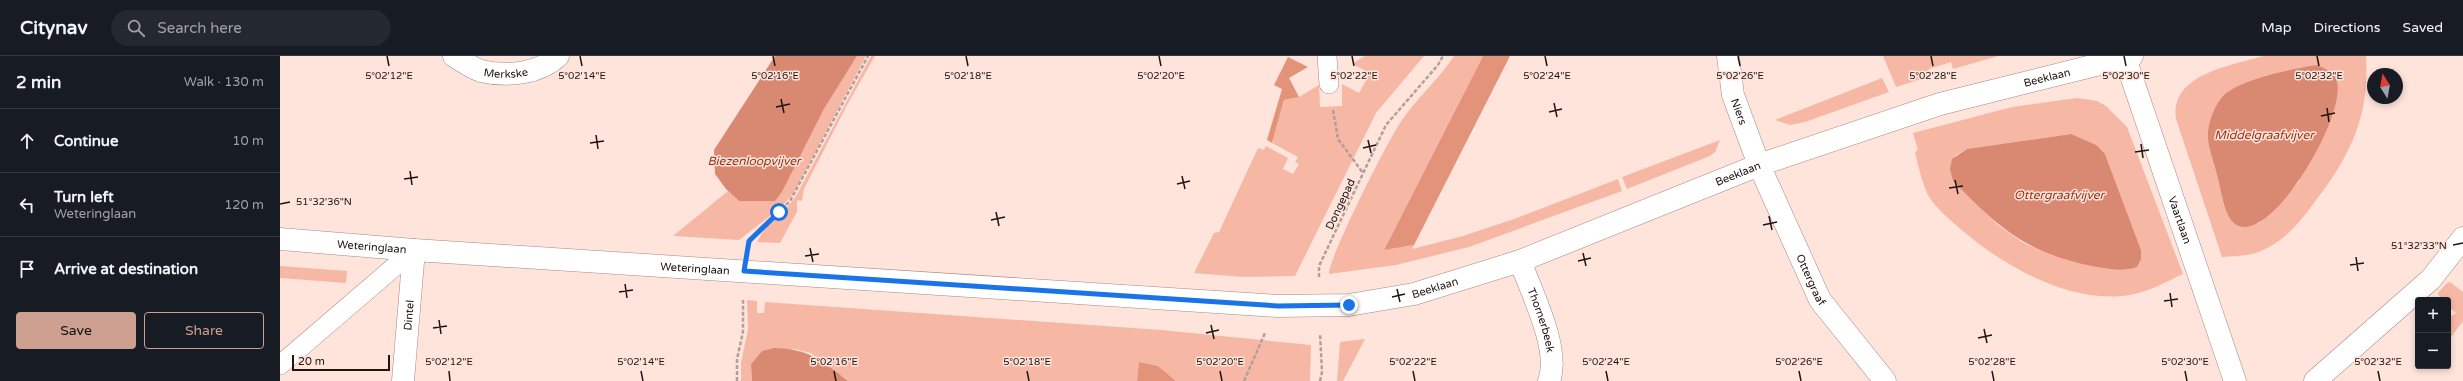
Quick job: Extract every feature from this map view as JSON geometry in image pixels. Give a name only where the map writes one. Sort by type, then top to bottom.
[{"type":"street","name":"Merkske","points":[[454,56],[480,71],[513,74],[548,65],[558,56]]},
{"type":"street","name":"Niers","points":[[1728,56],[1733,95],[1759,165]]},
{"type":"street","name":"Beeklaan","points":[[1349,305],[1414,294],[1520,261],[1759,165],[1940,104],[2129,57]]},
{"type":"street","name":"Vaartlaan","points":[[2129,57],[2235,381]]},
{"type":"street","name":"Ottergraaf","points":[[1759,165],[1820,300],[1885,381]]},
{"type":"street","points":[[2315,381],[2431,279],[2463,238]]},
{"type":"street","name":"Weteringlaan","points":[[280,239],[414,250],[1278,306],[1319,304],[1349,305]]},
{"type":"street","name":"Dintel","points":[[403,381],[414,250]]},
{"type":"street","name":"Thornerbeek","points":[[1520,261],[1549,337],[1552,375],[1549,381]]},
{"type":"lane","points":[[1327,56],[1329,84]]},
{"type":"lane","points":[[280,365],[414,250]]},
{"type":"path","points":[[738,381],[737,359],[743,332],[742,301],[751,290],[749,271],[749,241],[790,201],[868,56]]},
{"type":"path","name":"Dongepad","points":[[1320,381],[1322,372],[1319,266],[1386,124],[1438,65],[1443,56]]},
{"type":"path","points":[[1329,84],[1338,139],[1363,173]]},
{"type":"path","points":[[1244,381],[1278,306]]},
{"type":"shaded area","points":[[857,56],[866,56],[793,194],[779,209],[739,240],[673,236],[728,191],[739,201],[775,200],[782,192],[824,109]]},
{"type":"shaded area","points":[[871,56],[875,56],[847,105],[804,189],[802,201],[797,200],[797,212],[780,243],[757,242],[761,234],[771,222],[796,196]]},
{"type":"shaded area","points":[[1365,56],[1424,56],[1376,113],[1295,276],[1243,277],[1194,273],[1214,233],[1219,232],[1258,148],[1264,150],[1266,146],[1288,158],[1283,169],[1293,174],[1299,164],[1295,162],[1298,157],[1272,143],[1284,100],[1299,97],[1319,85],[1320,107],[1342,106],[1342,84],[1359,93],[1370,73],[1352,64]]},
{"type":"shaded area","points":[[1454,56],[1483,56],[1384,250],[1414,245],[1412,249],[1463,236],[1514,219],[1618,179],[1622,191],[1469,247],[1396,265],[1329,274],[1331,264],[1348,223],[1395,131],[1408,112]]},
{"type":"shaded area","points":[[1483,56],[1510,56],[1414,245],[1384,250]]},
{"type":"shaded area","points":[[1883,56],[1998,56],[1953,69],[1951,62],[1929,69],[1931,76],[1896,87]]},
{"type":"shaded area","points":[[2263,56],[2366,56],[2365,98],[2355,135],[2338,169],[2327,186],[2294,227],[2279,241],[2262,251],[2248,255],[2222,257],[2176,119],[2177,104],[2182,92],[2192,82],[2205,74],[2219,68]],"holes":[[[2317,65],[2299,182],[2258,224],[2215,168],[2210,149],[2266,77]]]},
{"type":"shaded area","points":[[1288,57],[1308,67],[1289,78],[1299,97],[1284,100],[1272,143],[1267,140],[1282,89],[1274,85]]},
{"type":"shaded area","points":[[1882,78],[1889,92],[1805,122],[1790,125],[1775,120]]},
{"type":"shaded area","points":[[2077,98],[2097,101],[2106,106],[2127,127],[2183,274],[2136,294],[2106,296],[2083,294],[2060,288],[2014,267],[1974,240],[1941,212],[1928,195],[1924,185],[1915,152],[1918,150],[1913,133],[2012,107]],"holes":[[[2071,134],[2105,154],[2141,250],[2141,259],[2107,269],[2051,255],[2022,242],[1998,225],[1953,181],[1955,156],[1967,149]]]},
{"type":"shaded area","points":[[1720,140],[1715,152],[1710,156],[1627,189],[1622,177]]},
{"type":"shaded area","points":[[280,266],[347,271],[346,283],[280,278]]},
{"type":"shaded area","points":[[2450,282],[2463,292],[2463,321],[2451,337],[2451,317],[2456,313],[2451,309],[2451,297],[2440,297],[2438,293],[2447,283]]},
{"type":"shaded area","points":[[747,300],[757,301],[757,313],[764,313],[765,302],[1161,330],[1311,345],[1310,381],[1176,381],[1158,366],[1139,362],[1137,381],[848,381],[811,353],[794,349],[762,351],[751,364],[752,381],[741,381],[741,363],[748,329]]},
{"type":"shaded area","points":[[1365,339],[1343,381],[1337,381],[1340,342]]},
{"type":"shaded area","points":[[1139,362],[1158,366],[1176,381],[1137,381]]},
{"type":"water","name":"Biezenloopvijver","points":[[775,56],[857,56],[824,109],[782,192],[775,201],[739,201],[726,189],[715,174],[714,150]]},
{"type":"water","name":"Middelgraafvijver","points":[[2317,65],[2332,73],[2337,82],[2336,101],[2328,127],[2314,155],[2297,183],[2277,207],[2258,223],[2241,227],[2228,215],[2226,210],[2209,147],[2208,132],[2214,112],[2225,94],[2244,83],[2269,75]]},
{"type":"water","name":"Ottergraafvijver","points":[[2071,134],[2096,145],[2105,154],[2141,250],[2141,259],[2137,267],[2120,270],[2092,266],[2069,261],[2031,246],[1999,225],[1953,181],[1950,169],[1952,159],[1967,149]]},
{"type":"water","points":[[774,348],[806,353],[830,367],[848,381],[752,381],[751,364],[762,351]]},
{"type":"route","points":[[779,212],[749,241],[744,271],[1278,306],[1319,304],[1349,305]]}]
